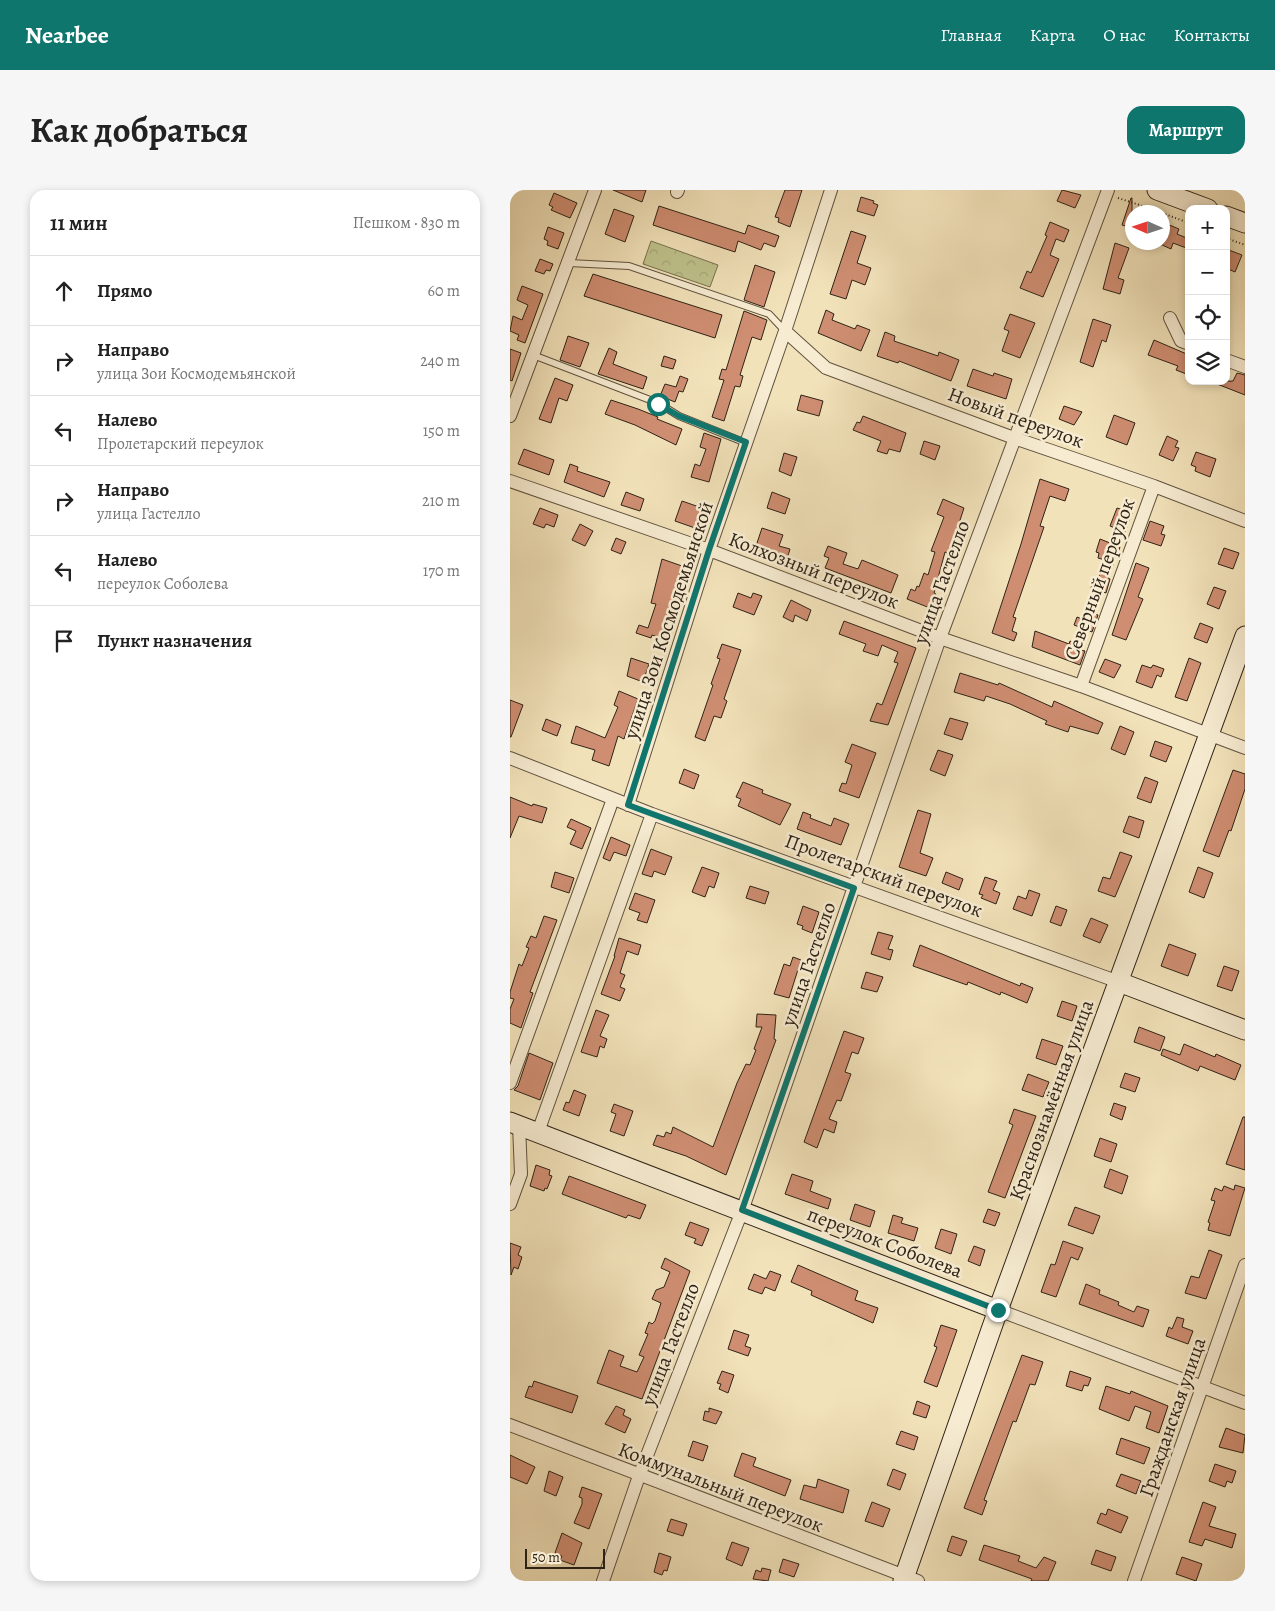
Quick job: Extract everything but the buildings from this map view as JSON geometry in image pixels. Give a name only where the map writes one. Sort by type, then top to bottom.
[{"type":"main road","points":[[1158,190],[1197,205]]},
{"type":"main road","points":[[1230,217],[1245,223]]},
{"type":"main road","name":"Краснознамённая улица","points":[[909,1580],[998,1310],[1245,636]]},
{"type":"main road","name":"Пролетарский переулок","points":[[1119,982],[1245,1030]]},
{"type":"main road","name":"переулок Соболева","points":[[514,1124],[742,1210],[998,1310]]},
{"type":"street","name":"улица Зои Космодемьянской","points":[[628,805],[709,550],[785,331],[831,190]]},
{"type":"street","points":[[510,416],[569,263],[592,191]]},
{"type":"street","name":"улица Гастелло","points":[[603,1581],[639,1476],[742,1210],[940,638],[1107,192]]},
{"type":"street","points":[[1170,318],[1181,341],[1185,342]]},
{"type":"street","name":"Новый переулок","points":[[785,331],[826,368],[1014,438],[1154,486],[1245,521]]},
{"type":"street","points":[[1230,361],[1245,367]]},
{"type":"street","name":"Колхозный переулок","points":[[510,481],[709,550],[940,638],[1081,686],[1245,748]]},
{"type":"street","name":"Северный переулок","points":[[1081,686],[1154,486]]},
{"type":"street","name":"Пролетарский переулок","points":[[510,758],[652,814],[1119,982]]},
{"type":"street","points":[[510,1084],[613,799]]},
{"type":"street","points":[[538,1132],[652,814]]},
{"type":"street","points":[[510,1204],[521,1174],[514,1124]]},
{"type":"street","name":"Гражданская улица","points":[[1134,1581],[1245,1264]]},
{"type":"street","name":"переулок Соболева","points":[[998,1310],[1245,1402]]},
{"type":"street","name":"Коммунальный переулок","points":[[510,1425],[909,1580]]},
{"type":"lane","points":[[569,263],[629,266],[770,314],[785,331]]},
{"type":"lane","points":[[533,355],[658,404],[679,416],[746,442]]},
{"type":"path","points":[[1107,192],[1141,205]]},
{"type":"path","points":[[1170,216],[1185,222]]},
{"type":"path","points":[[1230,239],[1245,245]]},
{"type":"green space","points":[[651,241],[718,265],[710,287],[643,264]]},
{"type":"route","points":[[658,404],[679,416],[746,442],[709,550],[628,805],[854,888],[742,1210],[998,1310]]}]
